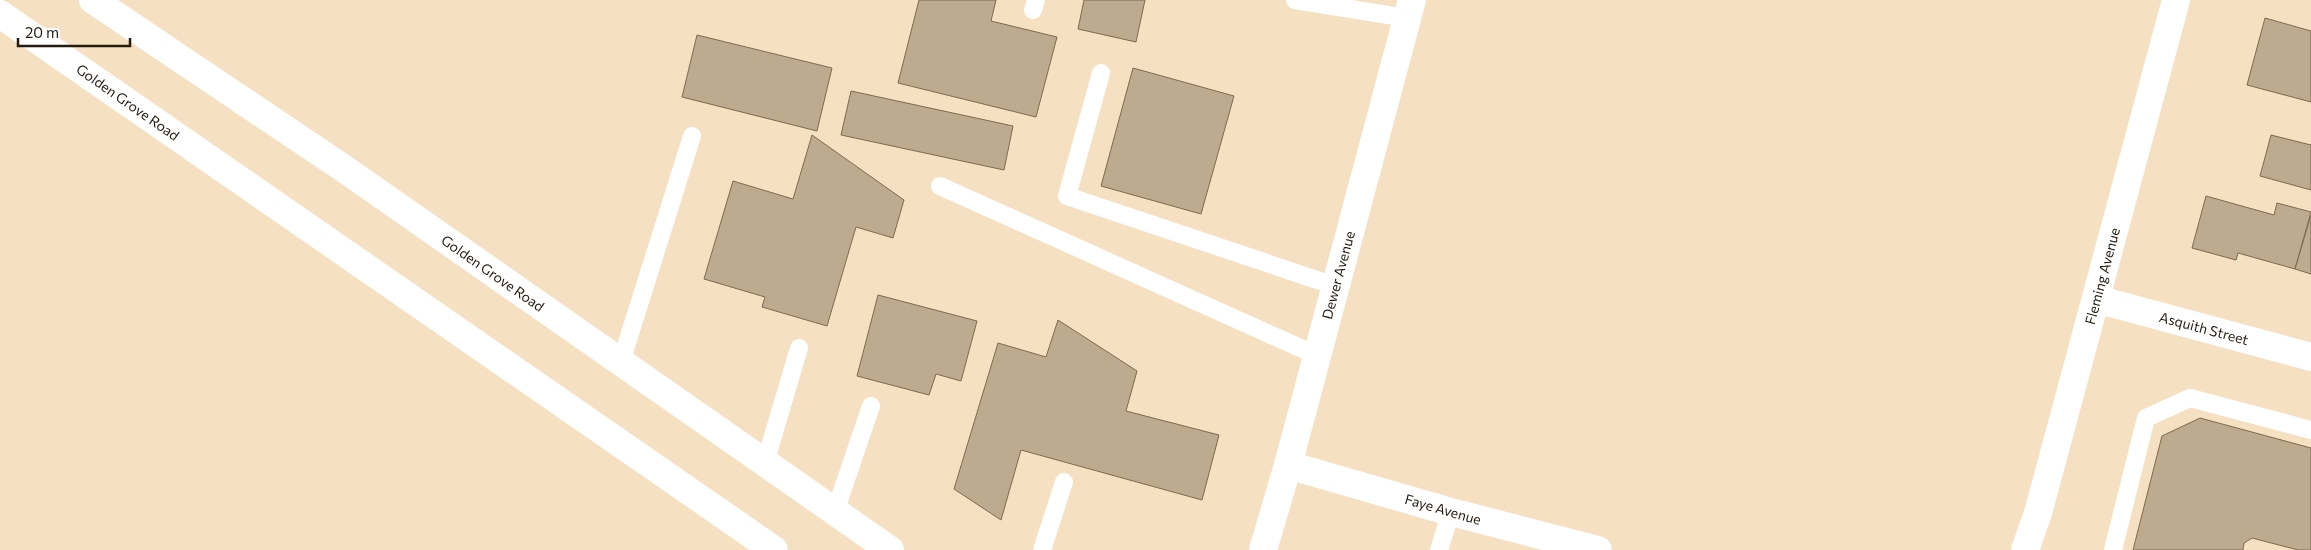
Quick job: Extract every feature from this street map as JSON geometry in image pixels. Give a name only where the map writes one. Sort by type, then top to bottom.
[{"type":"main road","name":"Golden Grove Road","points":[[93,0],[343,168],[890,550]]},
{"type":"main road","name":"Fleming Avenue","points":[[2025,550],[2038,512],[2176,0]]},
{"type":"main road","name":"Dewer Avenue","points":[[1263,550],[1318,356],[1335,286],[1410,9]]},
{"type":"main road","name":"Golden Grove Road","points":[[0,14],[774,550]]},
{"type":"main road","name":"Asquith Street","points":[[2096,299],[2311,357]]},
{"type":"main road","name":"Faye Avenue","points":[[1288,465],[1450,512],[1598,550]]},
{"type":"lane","points":[[1295,0],[1410,9]]},
{"type":"lane","points":[[1101,73],[1067,196],[1335,286]]},
{"type":"lane","points":[[621,362],[692,136]]},
{"type":"lane","points":[[940,186],[1318,356]]},
{"type":"lane","points":[[765,463],[800,348]]},
{"type":"lane","points":[[2113,550],[2146,418],[2190,398],[2311,430]]},
{"type":"lane","points":[[835,512],[870,406]]},
{"type":"lane","points":[[1042,550],[1064,482]]},
{"type":"lane","points":[[1439,550],[1450,512]]},
{"type":"building","points":[[919,0],[996,0],[991,21],[1057,37],[1036,117],[898,83]]},
{"type":"building","points":[[1084,0],[1145,0],[1136,42],[1078,29]]},
{"type":"building","points":[[2265,18],[2311,31],[2311,102],[2247,85]]},
{"type":"building","points":[[697,35],[832,68],[817,131],[682,97]]},
{"type":"building","points":[[1133,68],[1234,96],[1201,214],[1101,186]]},
{"type":"building","points":[[851,91],[1013,126],[1004,170],[841,135]]},
{"type":"building","points":[[812,135],[904,200],[893,238],[856,227],[827,326],[762,307],[765,297],[704,279],[733,181],[793,199]]},
{"type":"building","points":[[2271,135],[2311,145],[2311,190],[2260,176]]},
{"type":"building","points":[[2206,196],[2274,215],[2277,203],[2311,212],[2295,269],[2238,253],[2236,260],[2192,248]]},
{"type":"building","points":[[2311,215],[2311,274],[2295,269]]},
{"type":"building","points":[[878,295],[977,321],[961,381],[936,374],[929,395],[857,376]]},
{"type":"building","points":[[1058,320],[1137,371],[1126,411],[1219,435],[1202,500],[1021,450],[1001,520],[954,489],[998,343],[1046,357]]},
{"type":"building","points":[[2200,418],[2311,448],[2311,550],[2298,550],[2252,538],[2244,543],[2243,550],[2133,550],[2162,436]]}]
